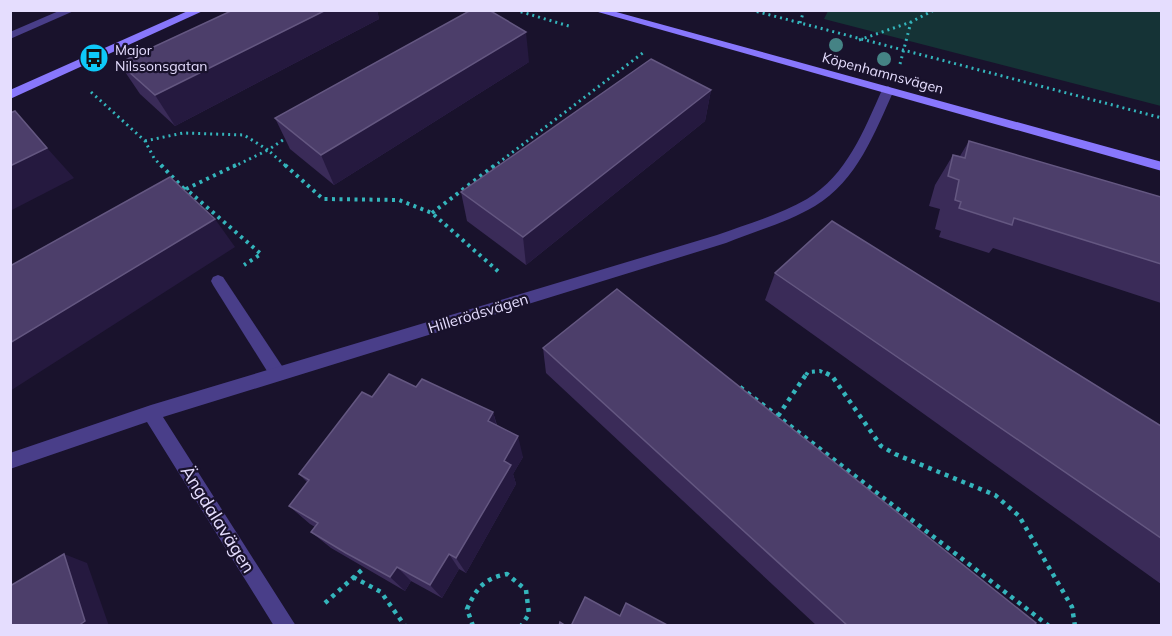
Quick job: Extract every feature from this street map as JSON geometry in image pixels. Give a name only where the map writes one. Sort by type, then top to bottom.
[{"type":"street","points":[[10,36],[71,10]]},
{"type":"street","points":[[10,95],[201,10]]},
{"type":"street","name":"Köpenhamnsvägen","points":[[596,10],[1161,167]]},
{"type":"street","name":"Hillerödsvägen","points":[[10,461],[151,413],[721,239],[787,213],[822,195],[847,168],[868,137],[888,90]]},
{"type":"street","points":[[218,281],[278,374]]},
{"type":"street","name":"Ängdalavägen","points":[[151,413],[286,626]]},
{"type":"path","points":[[751,10],[1161,118]]},
{"type":"path","points":[[800,23],[804,10]]},
{"type":"path","points":[[860,40],[911,22],[934,10]]},
{"type":"path","points":[[905,52],[911,22]]},
{"type":"path","points":[[432,213],[646,50]]},
{"type":"path","points":[[91,92],[145,141],[154,158],[186,189],[261,254],[218,281]]},
{"type":"path","points":[[176,195],[268,150],[297,130]]},
{"type":"path","points":[[145,141],[183,133],[244,135],[268,150],[323,199],[399,200],[432,213],[528,298]]},
{"type":"path","points":[[778,417],[808,372],[819,371],[832,376],[881,446],[895,454],[995,495],[1019,516],[1072,607],[1075,626]]},
{"type":"path","points":[[731,380],[1049,626]]},
{"type":"path","points":[[325,603],[364,568]]},
{"type":"path","points":[[473,626],[467,609],[476,590],[489,576],[507,574],[526,590],[529,614],[522,626]]},
{"type":"path","points":[[353,577],[381,592],[405,626]]},
{"type":"green space","points":[[828,11],[1161,11],[1161,106],[824,19]]},
{"type":"building","points":[[233,10],[326,10],[155,95],[119,63]]},
{"type":"building","points":[[471,10],[489,10],[526,32],[321,155],[275,118]]},
{"type":"building","points":[[651,59],[711,90],[523,237],[461,192]]},
{"type":"building","points":[[15,111],[47,148],[10,166],[10,113]]},
{"type":"building","points":[[969,141],[1161,197],[1161,264],[1014,218],[1012,225],[959,208],[961,202],[955,200],[959,180],[948,176],[953,155],[965,158]]},
{"type":"building","points":[[170,177],[215,219],[10,343],[10,266]]},
{"type":"building","points":[[832,221],[1161,426],[1161,538],[775,273]]},
{"type":"building","points":[[617,289],[1036,623],[1034,626],[848,626],[543,348]]},
{"type":"building","points":[[389,374],[416,387],[422,379],[493,412],[488,421],[518,436],[504,461],[511,465],[456,558],[449,554],[430,585],[397,567],[390,577],[346,553],[311,532],[318,523],[289,506],[309,480],[299,474],[362,392],[372,397]]},
{"type":"building","points":[[64,554],[85,621],[78,626],[10,626],[10,586]]},
{"type":"building","points":[[585,597],[620,616],[626,603],[669,626],[571,626]]},
{"type":"place","name":"Major Nilssonsgatan","points":[[94,58]]}]
